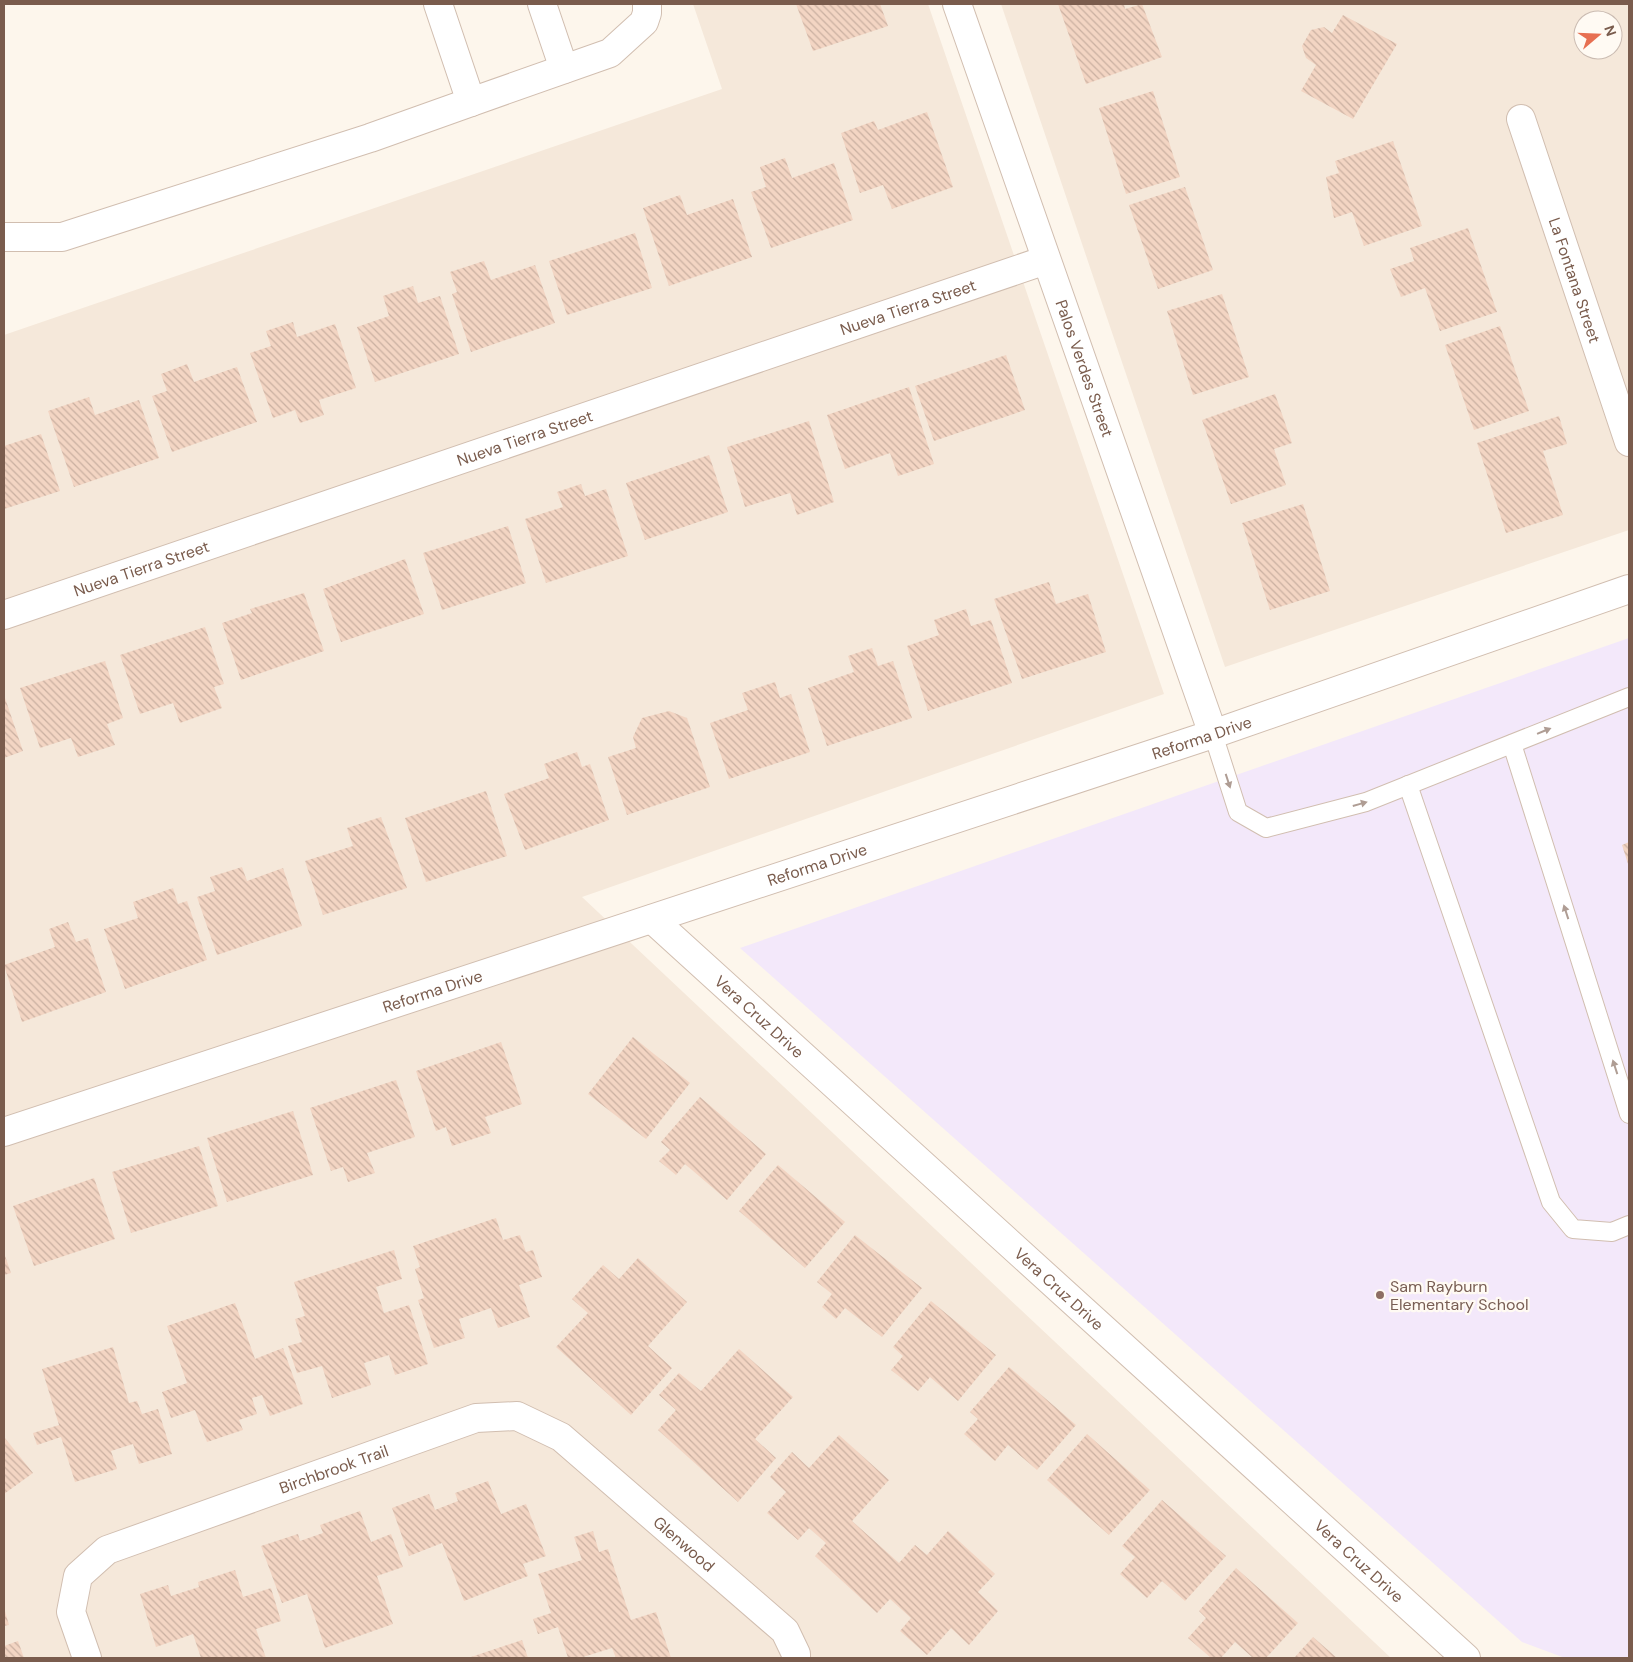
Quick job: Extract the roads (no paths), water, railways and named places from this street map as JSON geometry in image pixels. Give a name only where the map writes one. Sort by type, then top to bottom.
[{"type":"street","points":[[438,4],[471,102]]},
{"type":"street","points":[[542,4],[564,69]]},
{"type":"street","points":[[4,236],[62,237],[370,138],[610,53],[644,22],[647,4]]},
{"type":"street","name":"Palos Verdes Street","points":[[957,4],[1213,734]]},
{"type":"street","name":"La Fontana Street","points":[[1521,119],[1629,442]]},
{"type":"street","name":"Nueva Tierra Street","points":[[4,615],[1046,260]]},
{"type":"street","name":"Reforma Drive","points":[[4,1132],[1213,734],[1629,589]]},
{"type":"street","name":"Vera Cruz Drive","points":[[652,919],[1466,1658]]},
{"type":"street","name":"Birchbrook Trail","points":[[87,1658],[71,1612],[78,1576],[107,1550],[476,1418],[517,1416],[560,1436]]},
{"type":"street","name":"Glenwood","points":[[560,1436],[785,1631],[796,1654],[796,1658]]},
{"type":"lane","points":[[1213,734],[1238,812],[1266,828],[1366,802],[1629,697]]},
{"type":"lane","points":[[1512,744],[1629,1114]]},
{"type":"lane","points":[[1408,785],[1551,1202],[1573,1229],[1612,1232],[1629,1225]]},
{"type":"place","name":"Sam Rayburn Elementary School","points":[[1380,1295]]}]
